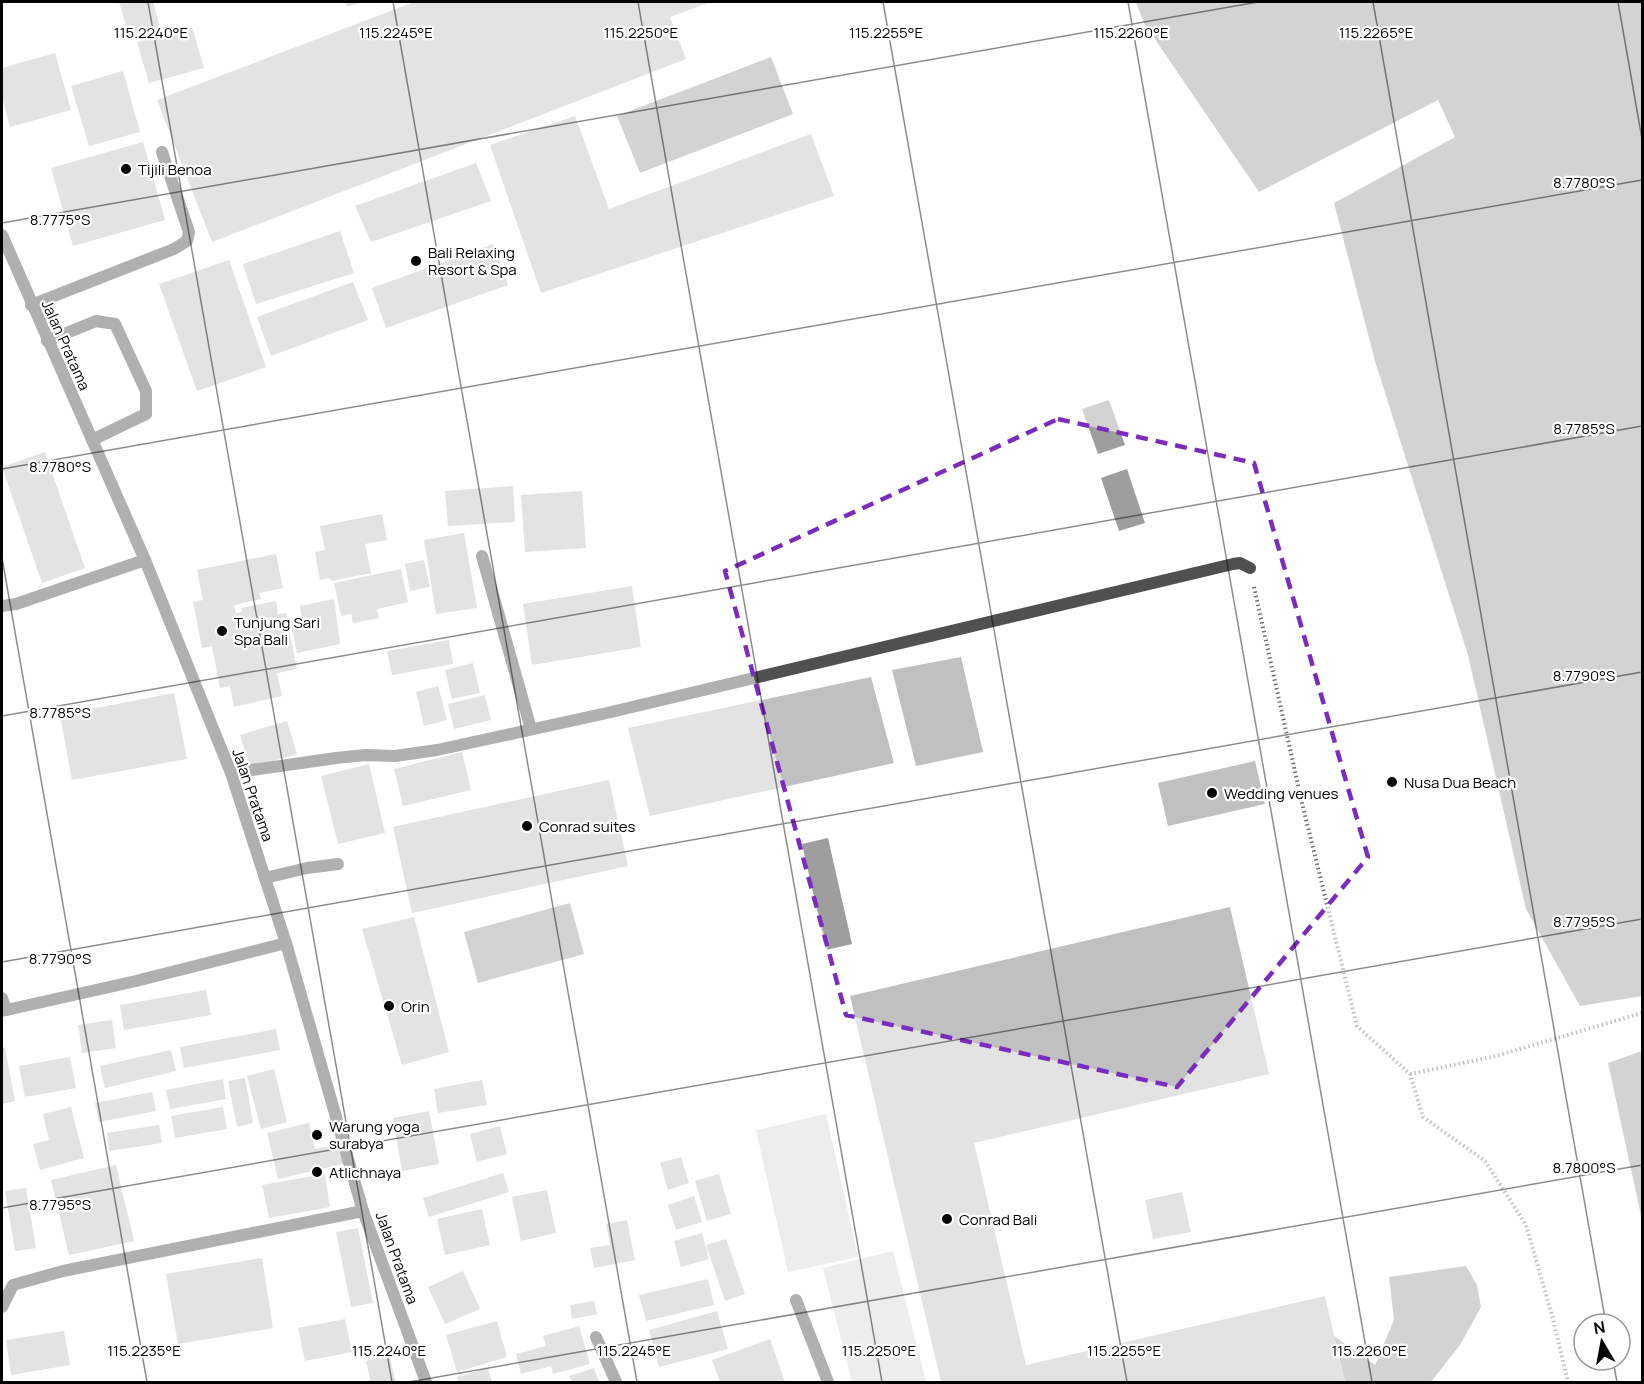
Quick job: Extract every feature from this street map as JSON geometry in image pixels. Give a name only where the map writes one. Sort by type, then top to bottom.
[{"type":"street","points":[[31,305],[174,249],[187,241],[189,232],[162,152]]},
{"type":"street","name":"Jalan Pratama","points":[[2,235],[145,560],[231,772],[286,943],[363,1211],[426,1383]]},
{"type":"street","points":[[47,341],[96,321],[115,324],[146,391],[146,414],[92,440]]},
{"type":"street","points":[[482,556],[531,729]]},
{"type":"street","points":[[2,606],[16,604],[145,560]]},
{"type":"street","points":[[231,772],[364,755],[395,756],[437,750],[608,713],[1233,564],[1240,563],[1250,568]]},
{"type":"street","points":[[265,878],[307,868],[338,864]]},
{"type":"street","points":[[3,1006],[136,981],[286,943]]},
{"type":"street","points":[[2,1307],[13,1285],[63,1271],[363,1211]]},
{"type":"street","points":[[796,1300],[828,1383]]},
{"type":"street","points":[[596,1337],[616,1383]]},
{"type":"path","points":[[1250,568],[1302,803],[1357,1026],[1410,1074],[1423,1117],[1485,1161],[1526,1224],[1553,1319],[1568,1383]]},
{"type":"path","points":[[1410,1074],[1496,1056],[1642,1012]]},
{"type":"highlighted area","points":[[1058,419],[1254,463],[1368,857],[1177,1087],[846,1015],[725,571]]},
{"type":"shaded area","points":[[1136,2],[1642,2],[1642,996],[1580,1006],[1526,909],[1468,655],[1375,361],[1334,203],[1455,137],[1438,100],[1259,192],[1144,23]]},
{"type":"shaded area","points":[[771,57],[793,114],[640,173],[617,116]]},
{"type":"shaded area","points":[[1109,400],[1125,445],[1098,454],[1082,409]]},
{"type":"shaded area","points":[[1127,469],[1145,523],[1119,531],[1101,478]]},
{"type":"shaded area","points":[[828,838],[852,944],[826,950],[802,844]]},
{"type":"shaded area","points":[[570,903],[584,954],[478,983],[464,932]]},
{"type":"shaded area","points":[[1642,1051],[1642,1220],[1608,1063]]},
{"type":"shaded area","points":[[826,1114],[858,1257],[788,1272],[756,1130]]},
{"type":"shaded area","points":[[893,1251],[926,1382],[852,1382],[823,1268]]},
{"type":"shaded area","points":[[1466,1266],[1477,1285],[1481,1307],[1460,1345],[1431,1382],[1345,1382],[1334,1336],[1375,1365],[1394,1320],[1389,1277]]},
{"type":"building","points":[[119,2],[153,2],[161,30],[130,39]]},
{"type":"building","points":[[345,2],[362,2],[347,7]]},
{"type":"building","points":[[414,2],[711,2],[670,17],[686,59],[212,242],[157,100]]},
{"type":"building","points":[[192,27],[204,68],[149,83],[137,42]]},
{"type":"building","points":[[55,53],[71,110],[10,127],[2,97],[2,68]]},
{"type":"building","points":[[123,71],[140,132],[89,146],[71,86]]},
{"type":"building","points":[[575,116],[609,209],[811,134],[834,196],[541,293],[490,145]]},
{"type":"building","points":[[143,142],[165,220],[73,246],[51,168]]},
{"type":"building","points":[[476,163],[491,201],[371,242],[355,206]]},
{"type":"building","points":[[340,231],[354,273],[256,304],[243,264]]},
{"type":"building","points":[[493,244],[508,285],[386,328],[372,288]]},
{"type":"building","points":[[229,260],[266,367],[197,391],[159,284]]},
{"type":"building","points":[[353,282],[368,320],[271,356],[257,317]]},
{"type":"building","points":[[45,452],[85,568],[42,583],[2,467]]},
{"type":"building","points":[[513,486],[515,522],[448,526],[445,491]]},
{"type":"building","points":[[582,491],[586,548],[525,552],[521,495]]},
{"type":"building","points":[[382,514],[387,540],[365,544],[371,573],[331,581],[330,578],[320,580],[315,552],[325,550],[320,526]]},
{"type":"building","points":[[464,533],[477,608],[436,614],[424,540]]},
{"type":"building","name":"Tunjung Sari Spa Bali","points":[[276,554],[283,588],[259,593],[261,599],[234,605],[236,613],[242,612],[241,608],[276,601],[278,614],[286,613],[289,623],[302,620],[300,606],[334,599],[340,644],[297,653],[292,629],[289,630],[297,669],[277,673],[282,696],[234,707],[230,686],[220,688],[212,646],[202,648],[193,602],[203,600],[197,570]]},
{"type":"building","points":[[424,560],[430,587],[410,591],[405,564]]},
{"type":"building","points":[[401,569],[408,602],[377,609],[379,618],[353,623],[351,614],[341,616],[334,583]]},
{"type":"building","points":[[632,586],[641,647],[532,665],[523,604]]},
{"type":"building","points":[[449,640],[453,664],[392,675],[387,651]]},
{"type":"building","points":[[961,657],[983,752],[916,766],[892,670]]},
{"type":"building","points":[[473,663],[480,693],[452,699],[445,670]]},
{"type":"building","points":[[871,677],[894,763],[650,816],[628,728]]},
{"type":"building","points":[[438,686],[447,720],[424,726],[416,692]]},
{"type":"building","points":[[174,693],[187,759],[72,780],[60,715]]},
{"type":"building","points":[[485,695],[491,720],[454,729],[448,704]]},
{"type":"building","points":[[287,721],[297,754],[250,768],[240,735]]},
{"type":"building","points":[[462,752],[471,790],[403,806],[394,769]]},
{"type":"building","name":"Wedding venues","points":[[1255,761],[1265,804],[1168,826],[1158,783]]},
{"type":"building","points":[[369,764],[385,833],[338,844],[321,776]]},
{"type":"building","points":[[609,780],[628,866],[412,913],[393,827]]},
{"type":"building","name":"Conrad Bali","points":[[1230,907],[1269,1074],[974,1143],[1026,1365],[1325,1296],[1345,1382],[941,1382],[850,996]]},
{"type":"building","points":[[414,917],[449,1052],[402,1065],[362,929]]},
{"type":"building","points":[[206,990],[211,1015],[124,1030],[120,1005]]},
{"type":"building","points":[[112,1020],[116,1048],[82,1053],[78,1025]]},
{"type":"building","points":[[276,1029],[280,1050],[184,1068],[180,1047]]},
{"type":"building","points":[[5,1047],[15,1101],[2,1104],[2,1048]]},
{"type":"building","points":[[171,1050],[176,1071],[105,1088],[100,1066]]},
{"type":"building","points":[[70,1057],[76,1088],[25,1097],[19,1066]]},
{"type":"building","points":[[274,1069],[287,1122],[261,1129],[247,1076]]},
{"type":"building","points":[[245,1078],[253,1123],[237,1127],[228,1081]]},
{"type":"building","points":[[223,1079],[226,1099],[170,1109],[166,1090]]},
{"type":"building","points":[[482,1080],[487,1105],[438,1113],[434,1089]]},
{"type":"building","points":[[152,1092],[156,1111],[99,1122],[95,1103]]},
{"type":"building","points":[[71,1107],[84,1158],[40,1170],[33,1144],[49,1140],[43,1114]]},
{"type":"building","points":[[223,1107],[227,1129],[175,1138],[171,1116]]},
{"type":"building","points":[[429,1111],[439,1164],[402,1171],[393,1118]]},
{"type":"building","points":[[309,1123],[315,1149],[343,1143],[347,1163],[278,1179],[267,1133]]},
{"type":"building","points":[[159,1125],[162,1143],[109,1151],[107,1133]]},
{"type":"building","points":[[500,1126],[507,1154],[477,1162],[470,1134]]},
{"type":"building","points":[[681,1157],[689,1183],[668,1190],[660,1163]]},
{"type":"building","points":[[116,1165],[134,1241],[69,1255],[51,1180]]},
{"type":"building","points":[[503,1173],[509,1192],[429,1217],[423,1198]]},
{"type":"building","points":[[325,1174],[330,1207],[269,1218],[262,1185]]},
{"type":"building","points":[[719,1174],[731,1214],[707,1221],[695,1181]]},
{"type":"building","points":[[26,1188],[36,1248],[15,1251],[5,1191]]},
{"type":"building","points":[[547,1190],[556,1233],[521,1241],[512,1197]]},
{"type":"building","points":[[1182,1192],[1191,1232],[1153,1239],[1145,1200]]},
{"type":"building","points":[[694,1196],[702,1222],[676,1230],[668,1205]]},
{"type":"building","points":[[482,1209],[490,1245],[445,1255],[437,1219]]},
{"type":"building","points":[[627,1220],[635,1260],[594,1268],[590,1248],[610,1245],[606,1224]]},
{"type":"building","points":[[358,1228],[373,1303],[351,1307],[336,1232]]},
{"type":"building","points":[[702,1233],[709,1259],[681,1267],[674,1241]]},
{"type":"building","points":[[726,1239],[745,1294],[725,1301],[706,1245]]},
{"type":"building","points":[[262,1258],[273,1328],[178,1344],[166,1274]]},
{"type":"building","points":[[463,1271],[480,1309],[445,1324],[428,1287]]},
{"type":"building","points":[[708,1279],[714,1305],[646,1321],[639,1295]]},
{"type":"building","points":[[594,1301],[597,1314],[572,1319],[570,1305]]},
{"type":"building","points":[[717,1311],[728,1349],[659,1367],[649,1330]]},
{"type":"building","points":[[345,1319],[352,1352],[305,1361],[298,1328]]},
{"type":"building","points":[[497,1321],[507,1357],[457,1372],[446,1335]]},
{"type":"building","points":[[579,1326],[590,1364],[553,1374],[551,1366],[521,1374],[516,1354],[546,1346],[543,1336]]},
{"type":"building","points":[[64,1331],[70,1365],[11,1375],[6,1340]]},
{"type":"building","points":[[770,1339],[785,1382],[720,1382],[712,1360]]},
{"type":"building","points":[[389,1355],[396,1382],[365,1382],[370,1380],[366,1361]]},
{"type":"building","points":[[488,1368],[492,1382],[459,1382],[457,1377]]},
{"type":"building","points":[[594,1368],[599,1382],[572,1382],[569,1376]]},
{"type":"place","name":"Tijili Benoa","points":[[126,169]]},
{"type":"place","name":"Bali Relaxing Resort & Spa","points":[[416,261]]},
{"type":"place","name":"Tunjung Sari Spa Bali","points":[[222,631]]},
{"type":"place","name":"Nusa Dua Beach","points":[[1392,782]]},
{"type":"place","name":"Wedding venues","points":[[1212,793]]},
{"type":"place","name":"Conrad suites","points":[[527,826]]},
{"type":"place","name":"Orin","points":[[389,1006]]},
{"type":"place","name":"Warung yoga surabya","points":[[317,1135]]},
{"type":"place","name":"Atlichnaya","points":[[317,1172]]},
{"type":"place","name":"Conrad Bali","points":[[947,1219]]}]
